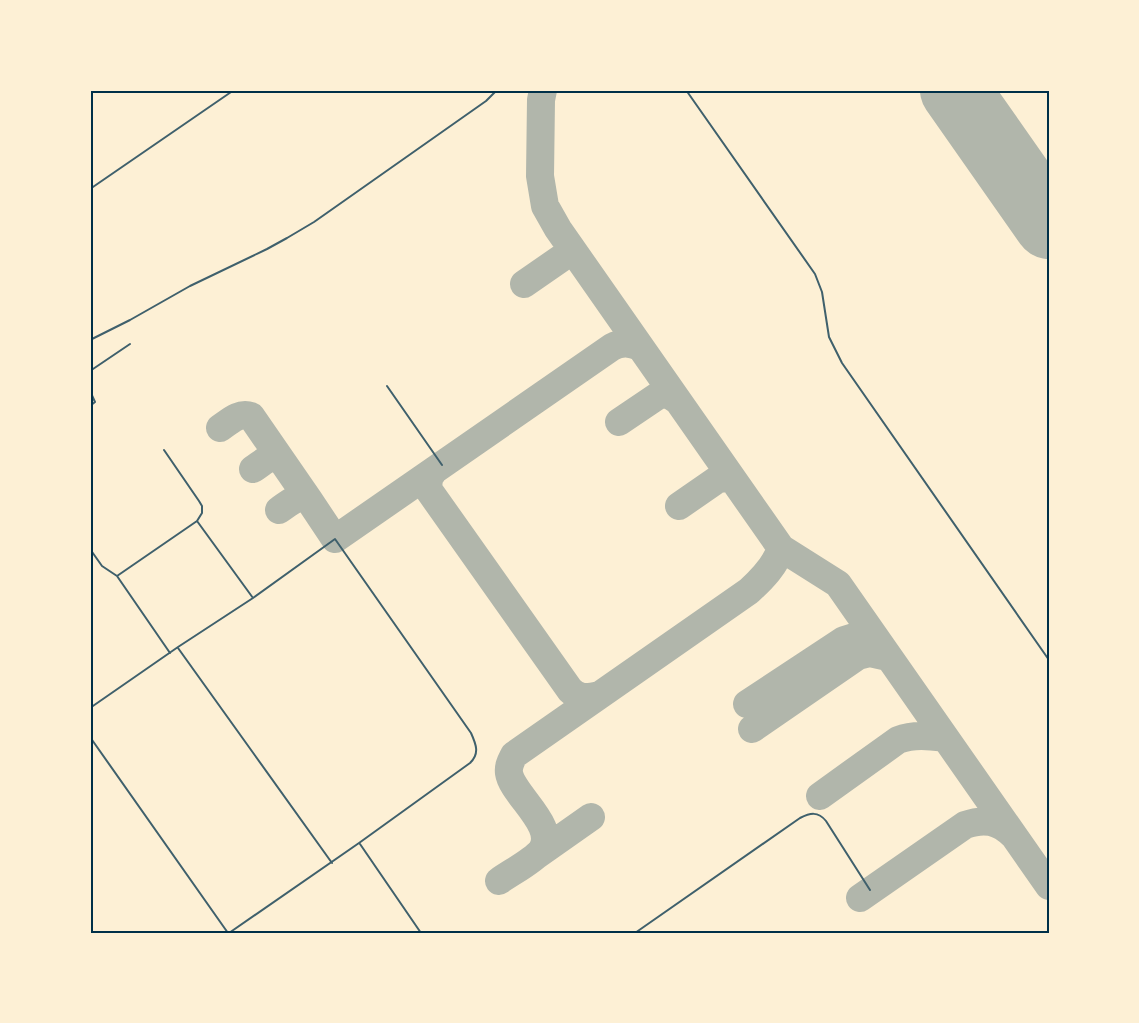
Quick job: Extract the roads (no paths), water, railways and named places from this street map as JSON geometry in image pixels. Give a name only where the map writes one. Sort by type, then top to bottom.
[{"type":"lane","points":[[90,189],[234,90]]},
{"type":"lane","points":[[90,340],[190,286],[267,249],[314,222],[486,101],[497,90]]},
{"type":"lane","points":[[686,90],[815,274],[822,292],[829,337],[842,363],[1049,660]]},
{"type":"lane","points":[[90,371],[130,344]]},
{"type":"lane","points":[[387,386],[442,465]]},
{"type":"lane","points":[[90,391],[95,402],[90,406]]},
{"type":"lane","points":[[117,576],[197,521],[202,513],[202,506],[164,450]]},
{"type":"lane","points":[[197,521],[253,598]]},
{"type":"lane","points":[[90,708],[253,598],[335,539],[471,733],[477,752],[475,759],[470,763],[332,863],[229,933],[90,737]]},
{"type":"lane","points":[[90,549],[102,566],[117,576],[170,652]]},
{"type":"lane","points":[[178,647],[332,863]]},
{"type":"lane","points":[[635,933],[800,818],[814,813],[822,816],[826,821],[870,890]]},
{"type":"lane","points":[[359,843],[421,933]]}]
